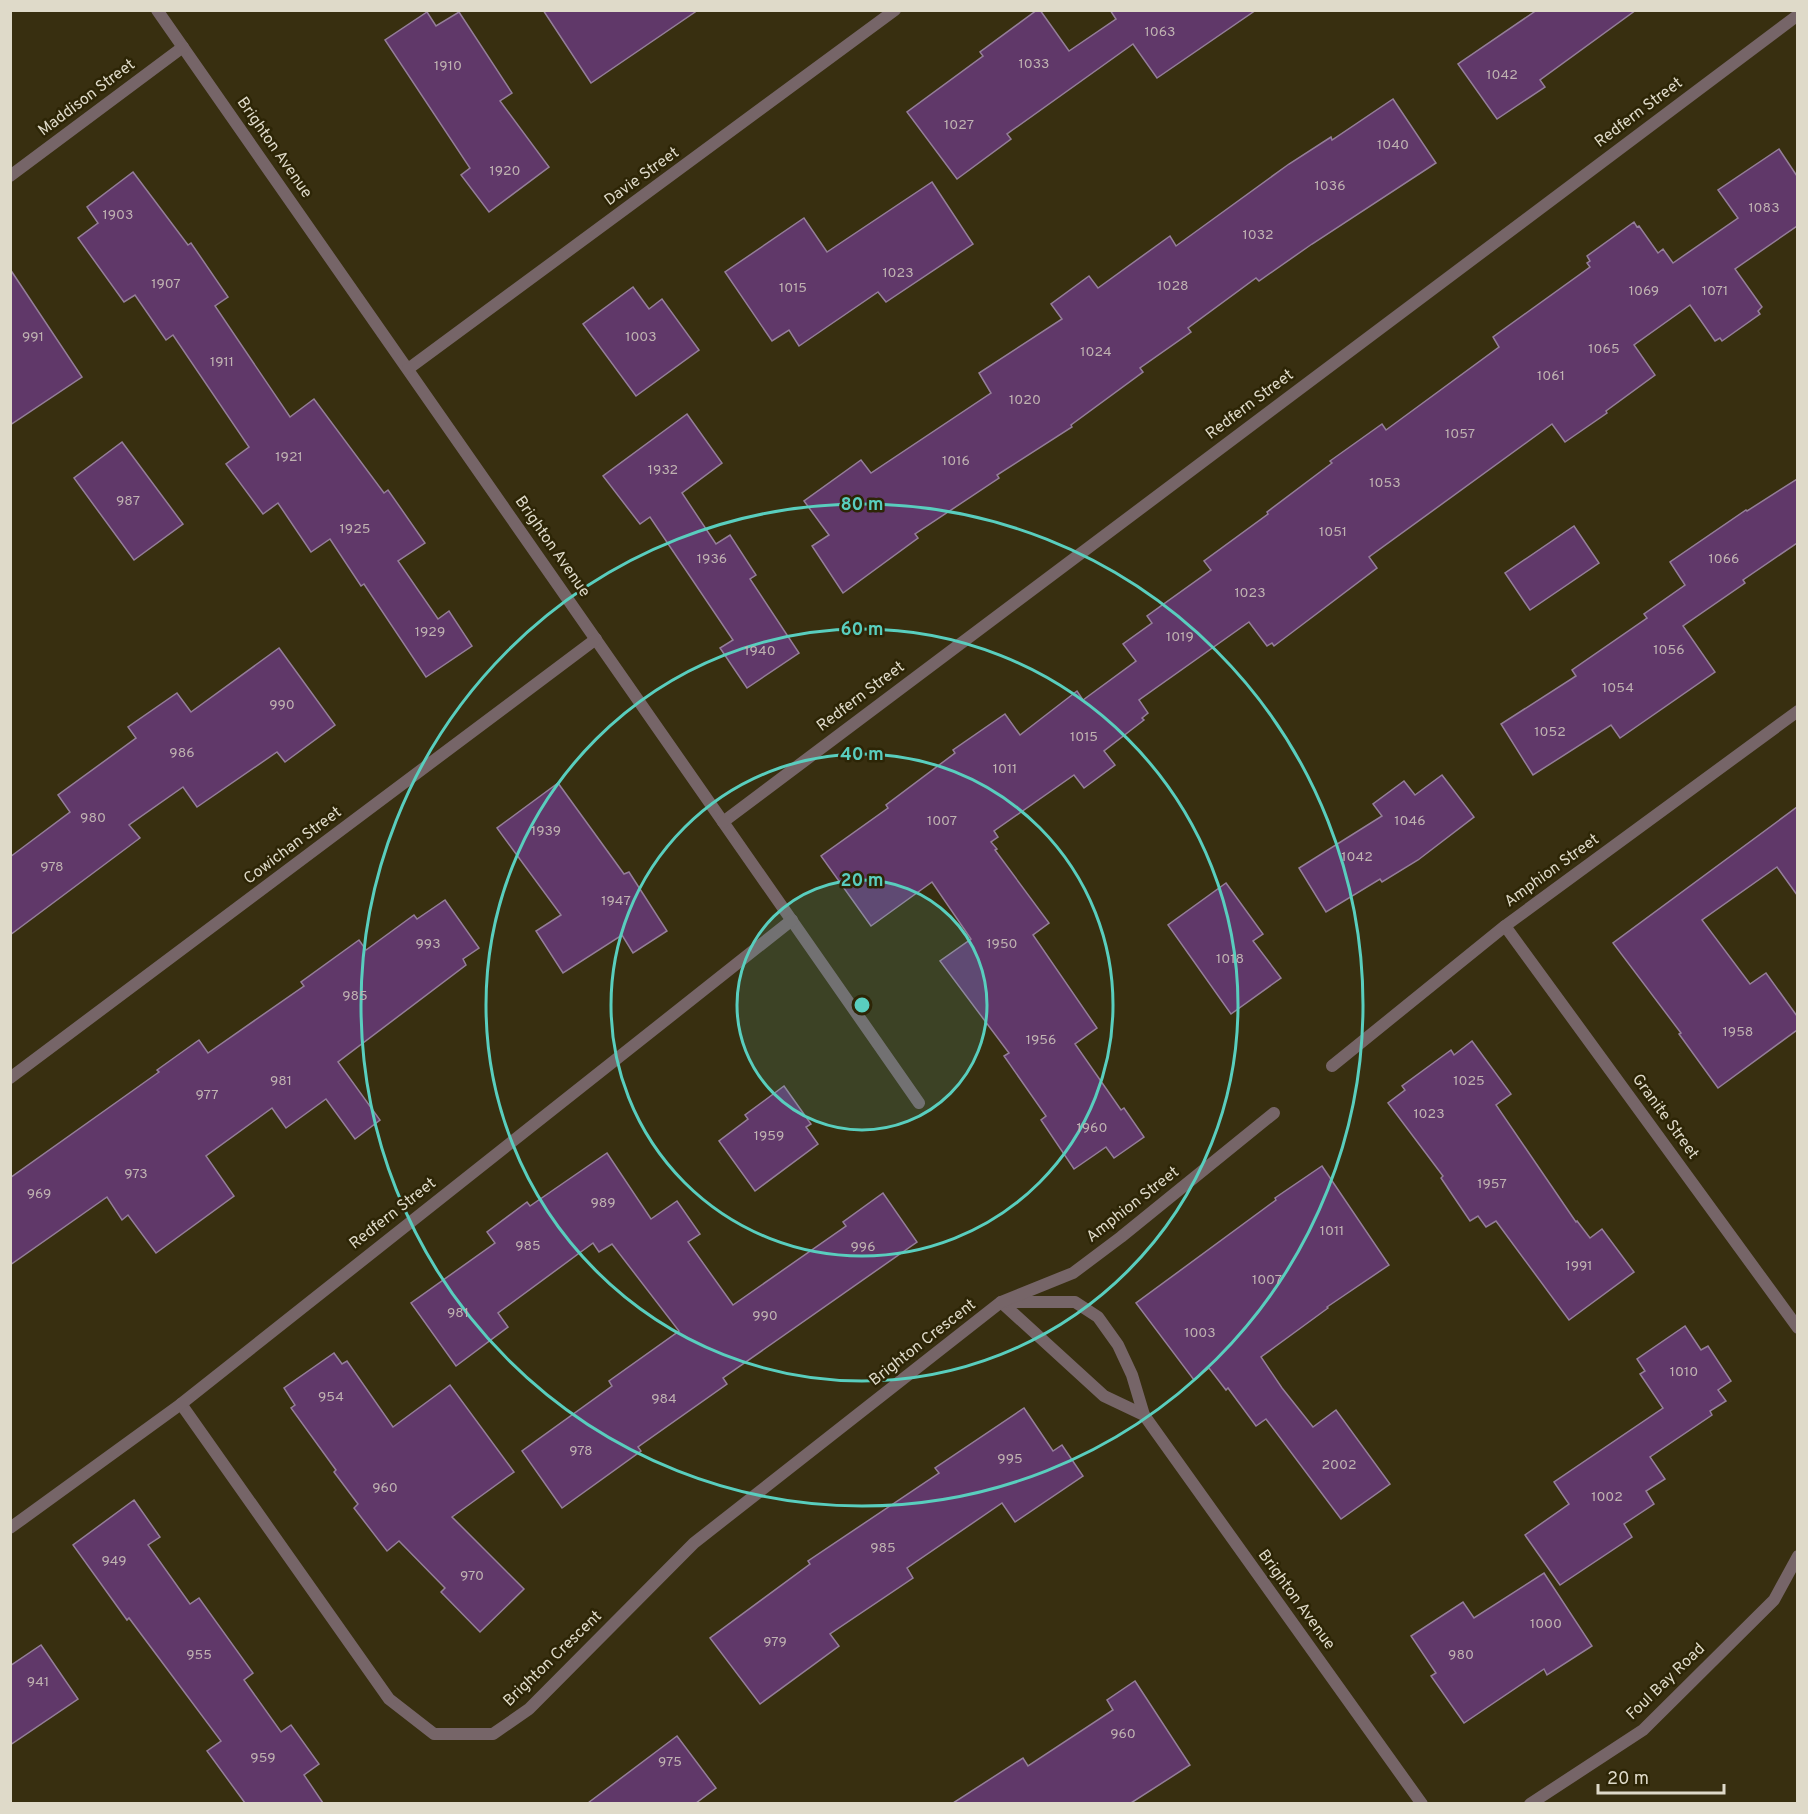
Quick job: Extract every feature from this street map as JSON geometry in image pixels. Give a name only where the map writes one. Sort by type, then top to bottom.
[{"type":"street","name":"Brighton Avenue","points":[[157,10],[918,1103]]},
{"type":"street","name":"Davie Street","points":[[408,369],[896,10]]},
{"type":"street","name":"Redfern Street","points":[[723,822],[1797,15]]},
{"type":"street","name":"Maddison Street","points":[[10,176],[183,47]]},
{"type":"street","name":"Cowichan Street","points":[[10,1078],[596,639]]},
{"type":"street","name":"Amphion Street","points":[[1332,1066],[1505,926],[1797,711]]},
{"type":"street","name":"Redfern Street","points":[[10,1528],[181,1404],[792,920]]},
{"type":"street","name":"Granite Street","points":[[1505,926],[1797,1328]]},
{"type":"street","name":"Amphion Street","points":[[1001,1302],[1072,1273],[1121,1237],[1274,1113]]},
{"type":"street","name":"Brighton Avenue","points":[[1001,1302],[1104,1396],[1144,1415]]},
{"type":"street","name":"Brighton Avenue","points":[[1001,1302],[1075,1302],[1098,1317],[1118,1345],[1132,1375],[1144,1415],[1422,1803]]},
{"type":"street","name":"Brighton Crescent","points":[[181,1404],[389,1699],[434,1734],[493,1734],[529,1708],[694,1543],[1001,1302]]},
{"type":"street","name":"Foul Bay Road","points":[[1530,1803],[1643,1730],[1774,1600],[1797,1556]]},
{"type":"building","points":[[543,10],[698,10],[591,83]]},
{"type":"building","points":[[1040,10],[1069,51],[1116,19],[1110,10],[1256,10],[1157,78],[1133,44],[1007,134],[1011,139],[957,179],[907,112],[983,56],[980,52]]},
{"type":"building","points":[[1537,10],[1636,10],[1540,80],[1545,87],[1497,119],[1458,64]]},
{"type":"building","points":[[427,12],[436,26],[459,12],[512,93],[500,101],[549,167],[489,212],[461,175],[470,168],[385,40]]},
{"type":"building","points":[[1393,99],[1436,163],[1259,281],[1256,278],[1188,328],[1191,332],[1140,368],[1143,372],[1071,425],[1072,427],[997,475],[999,478],[915,534],[918,538],[843,593],[812,546],[829,535],[804,501],[861,460],[871,473],[991,393],[979,373],[1062,319],[1051,304],[1089,276],[1098,288],[1170,236],[1176,246],[1289,164],[1331,137],[1332,140]]},
{"type":"building","points":[[1779,149],[1797,176],[1797,226],[1735,269],[1762,307],[1758,311],[1760,314],[1722,341],[1720,338],[1715,341],[1690,305],[1634,345],[1655,375],[1606,411],[1607,413],[1565,442],[1552,424],[1369,557],[1377,568],[1274,646],[1272,643],[1267,646],[1249,622],[1139,700],[1148,713],[1142,718],[1144,720],[1104,751],[1115,765],[1084,788],[1074,775],[994,831],[998,837],[991,842],[997,849],[995,850],[1049,923],[1033,935],[1097,1028],[1075,1044],[1121,1110],[1124,1108],[1144,1137],[1114,1158],[1106,1147],[1074,1169],[1041,1120],[1046,1116],[1004,1056],[1009,1053],[940,961],[971,939],[932,882],[871,926],[821,856],[888,808],[886,805],[955,753],[953,750],[1005,714],[1020,735],[1077,691],[1083,700],[1136,661],[1123,644],[1152,623],[1147,616],[1211,570],[1204,561],[1268,514],[1267,512],[1332,463],[1330,461],[1382,424],[1386,430],[1499,347],[1493,337],[1590,267],[1587,263],[1590,261],[1587,256],[1634,222],[1658,253],[1663,249],[1673,263],[1738,218],[1718,190]]},
{"type":"building","points":[[133,172],[188,245],[191,243],[228,297],[215,306],[290,417],[314,399],[384,493],[388,490],[425,543],[398,561],[438,619],[449,611],[472,646],[426,677],[364,584],[361,586],[330,539],[311,552],[278,503],[263,514],[226,464],[249,447],[173,335],[166,340],[135,295],[124,302],[78,238],[98,223],[87,207]]},
{"type":"building","points":[[932,182],[973,244],[886,302],[878,292],[799,346],[789,330],[772,341],[725,272],[804,218],[827,252]]},
{"type":"building","points":[[10,269],[82,377],[10,425]]},
{"type":"building","points":[[633,287],[649,309],[662,299],[699,350],[636,396],[583,324]]},
{"type":"building","points":[[687,414],[722,463],[682,493],[716,544],[730,535],[756,575],[750,579],[799,653],[747,688],[720,648],[733,640],[650,517],[640,524],[603,476]]},
{"type":"building","points":[[122,442],[183,524],[134,560],[74,478]]},
{"type":"building","points":[[1797,479],[1797,543],[1743,580],[1745,583],[1683,626],[1715,672],[1620,738],[1611,725],[1533,775],[1501,724],[1576,676],[1572,670],[1647,618],[1644,614],[1685,585],[1670,562],[1746,510]]},
{"type":"building","points":[[1574,526],[1599,563],[1530,610],[1505,573]]},
{"type":"building","points":[[279,648],[335,725],[285,762],[277,752],[197,807],[183,787],[129,825],[140,838],[10,935],[10,857],[70,812],[58,795],[136,738],[128,727],[177,693],[191,712]]},
{"type":"building","points":[[1442,775],[1474,817],[1418,860],[1382,882],[1380,879],[1326,912],[1299,868],[1382,816],[1373,804],[1404,781],[1415,795]]},
{"type":"building","points":[[558,783],[624,874],[629,872],[667,931],[633,953],[622,935],[563,973],[536,931],[561,915],[497,828]]},
{"type":"building","points":[[1797,807],[1797,895],[1777,867],[1702,920],[1750,984],[1766,973],[1797,1016],[1797,1030],[1718,1088],[1679,1034],[1681,1033],[1613,943]]},
{"type":"building","points":[[1226,883],[1263,934],[1253,941],[1281,978],[1231,1014],[1168,925]]},
{"type":"building","points":[[445,900],[479,948],[463,959],[466,965],[338,1062],[380,1120],[355,1139],[326,1099],[286,1128],[272,1108],[206,1156],[234,1196],[156,1253],[128,1215],[122,1220],[107,1197],[10,1265],[10,1178],[159,1072],[157,1070],[199,1040],[208,1053],[304,986],[301,982],[359,940],[366,950],[414,915],[417,919]]},
{"type":"building","points":[[1472,1041],[1511,1094],[1496,1105],[1576,1222],[1590,1238],[1602,1229],[1634,1272],[1569,1320],[1496,1221],[1486,1227],[1478,1216],[1470,1221],[1441,1178],[1443,1176],[1388,1103],[1405,1090],[1402,1086],[1451,1050],[1454,1055]]},
{"type":"building","points":[[784,1086],[811,1124],[806,1127],[818,1144],[755,1191],[719,1141],[748,1119],[745,1115]]},
{"type":"building","points":[[607,1153],[651,1219],[677,1201],[700,1234],[688,1242],[733,1305],[846,1226],[843,1222],[883,1193],[917,1242],[723,1378],[727,1384],[638,1447],[641,1451],[562,1508],[522,1451],[612,1386],[609,1381],[679,1331],[612,1244],[599,1252],[593,1243],[498,1313],[508,1327],[456,1366],[411,1303],[495,1243],[487,1232],[527,1202],[530,1206]]},
{"type":"building","points":[[1322,1166],[1389,1265],[1327,1307],[1261,1357],[1313,1427],[1336,1410],[1390,1484],[1341,1519],[1266,1419],[1256,1426],[1228,1388],[1226,1390],[1209,1368],[1194,1380],[1136,1303],[1276,1200],[1275,1198]]},
{"type":"building","points":[[1685,1326],[1701,1350],[1708,1346],[1731,1381],[1718,1390],[1726,1401],[1710,1411],[1712,1415],[1650,1457],[1665,1479],[1646,1491],[1654,1504],[1624,1524],[1632,1537],[1560,1585],[1525,1535],[1569,1504],[1554,1482],[1663,1408],[1640,1374],[1645,1371],[1637,1359]]},
{"type":"building","points":[[334,1353],[342,1364],[347,1361],[393,1427],[450,1385],[514,1472],[452,1517],[524,1589],[480,1632],[441,1592],[445,1588],[399,1541],[387,1551],[354,1508],[358,1504],[291,1408],[295,1405],[284,1388]]},
{"type":"building","points":[[1024,1408],[1053,1451],[1062,1445],[1083,1476],[1015,1522],[1002,1503],[907,1568],[913,1578],[830,1634],[839,1646],[760,1704],[710,1638],[810,1564],[808,1561],[939,1473],[935,1468]]},
{"type":"building","points":[[134,1500],[160,1537],[148,1545],[190,1604],[199,1598],[253,1673],[244,1680],[281,1732],[291,1725],[319,1764],[304,1775],[323,1803],[245,1803],[207,1751],[221,1741],[129,1618],[127,1620],[73,1545]]},
{"type":"building","points":[[1544,1573],[1592,1646],[1547,1675],[1544,1669],[1464,1723],[1431,1676],[1436,1673],[1411,1636],[1463,1602],[1474,1618]]},
{"type":"building","points":[[41,1645],[78,1699],[10,1745],[10,1666]]},
{"type":"building","points":[[1135,1681],[1190,1765],[1131,1803],[953,1803],[1023,1758],[1028,1766],[1113,1710],[1107,1700]]},
{"type":"building","points":[[677,1736],[716,1788],[696,1803],[588,1803]]}]
